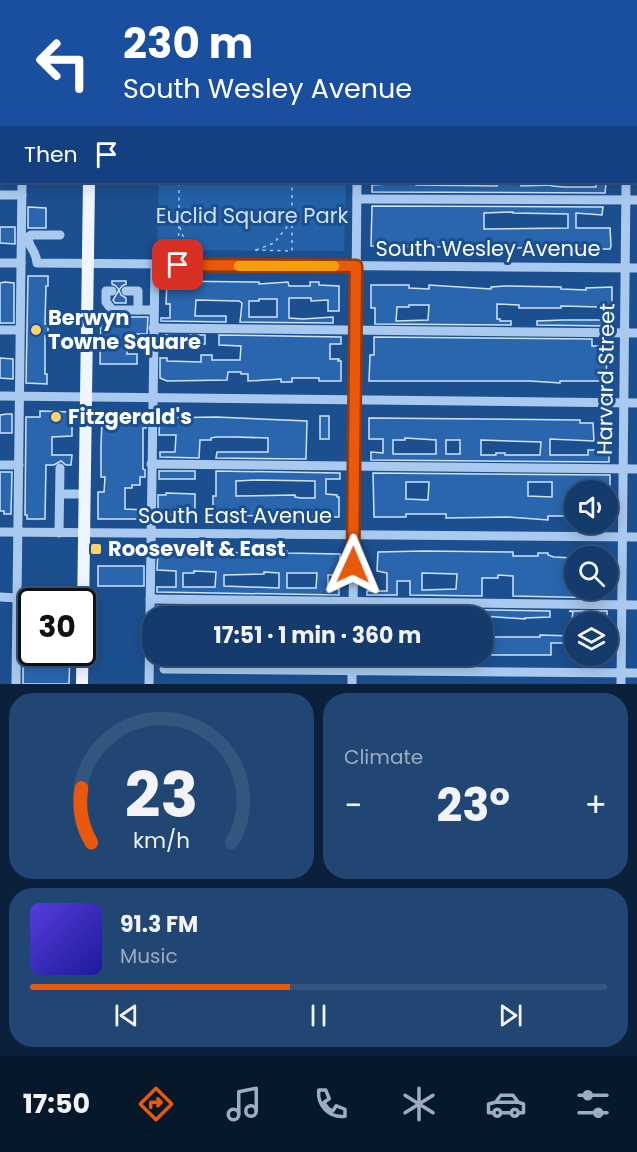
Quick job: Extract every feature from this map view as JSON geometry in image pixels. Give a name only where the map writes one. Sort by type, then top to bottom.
[{"type":"main road","points":[[82,684],[88,183]]},
{"type":"street","points":[[16,684],[22,183]]},
{"type":"street","points":[[353,606],[357,183]]},
{"type":"street","name":"Harvard Street","points":[[621,684],[626,183]]},
{"type":"street","points":[[0,195],[22,195]]},
{"type":"street","points":[[357,199],[637,200]]},
{"type":"street","name":"South Wesley Avenue","points":[[60,235],[31,235],[28,237],[28,243],[36,254],[37,263],[637,268]]},
{"type":"street","points":[[0,262],[21,263]]},
{"type":"street","points":[[149,684],[154,265]]},
{"type":"street","points":[[112,291],[106,291],[106,302],[112,310],[153,310]]},
{"type":"street","points":[[126,291],[138,291],[138,310]]},
{"type":"street","points":[[87,303],[106,302]]},
{"type":"street","points":[[153,328],[637,333]]},
{"type":"street","points":[[0,330],[20,330]]},
{"type":"street","points":[[0,396],[637,403]]},
{"type":"street","points":[[152,464],[637,469]]},
{"type":"street","points":[[0,465],[18,465]]},
{"type":"street","points":[[59,533],[60,468]]},
{"type":"street","points":[[60,494],[85,494]]},
{"type":"street","name":"South East Avenue","points":[[0,532],[637,537]]},
{"type":"street","points":[[0,597],[17,598]]},
{"type":"street","points":[[150,599],[637,605]]},
{"type":"street","points":[[352,666],[352,684]]},
{"type":"street","points":[[164,669],[637,673]]},
{"type":"path","points":[[178,251],[179,183]]},
{"type":"path","points":[[291,221],[274,243],[255,250],[292,251],[292,183]]},
{"type":"path","points":[[179,224],[183,239],[202,252]]},
{"type":"green space","name":"Euclid Square Park","points":[[159,183],[346,183],[344,251],[157,250]]},
{"type":"building","points":[[406,183],[497,186],[497,184],[521,184],[521,186],[565,187],[596,187],[596,183],[606,184],[605,193],[372,192],[372,185]]},
{"type":"building","points":[[372,206],[603,207],[602,215],[576,213],[576,228],[610,228],[611,246],[610,249],[599,249],[371,246]],"holes":[[[484,213],[568,214],[568,228],[484,229]]]},
{"type":"building","points":[[28,207],[46,208],[46,228],[28,228]]},
{"type":"building","points":[[0,227],[15,227],[15,244],[0,243]]},
{"type":"building","name":"Berwyn Towne Square","points":[[28,276],[48,276],[45,324],[48,324],[48,336],[45,336],[47,384],[26,383]]},
{"type":"building","points":[[112,281],[126,281],[126,284],[119,290],[112,284]]},
{"type":"building","points":[[167,281],[259,282],[259,284],[288,282],[289,286],[310,286],[310,282],[319,282],[319,285],[339,286],[339,311],[328,311],[328,300],[311,301],[311,298],[289,298],[289,318],[333,317],[333,323],[240,322],[242,303],[239,301],[196,300],[195,316],[226,316],[226,322],[161,321],[161,318],[170,318],[170,304],[166,304]],"holes":[[[277,299],[277,317],[249,317],[249,301]]]},
{"type":"building","points":[[0,283],[14,283],[14,323],[0,323]]},
{"type":"building","points":[[371,285],[409,285],[409,288],[429,289],[429,285],[491,289],[491,287],[505,286],[586,290],[586,288],[612,287],[612,309],[561,306],[561,308],[519,308],[519,305],[497,304],[497,319],[511,321],[511,325],[375,324],[375,308],[371,308]],"holes":[[[429,305],[428,320],[396,321],[397,307]]]},
{"type":"building","points":[[119,290],[126,298],[126,303],[115,303],[113,300]]},
{"type":"building","points":[[101,314],[112,317],[148,317],[147,334],[127,334],[127,354],[137,354],[137,364],[100,364]]},
{"type":"building","points":[[606,320],[606,326],[537,325],[537,321]]},
{"type":"building","points":[[161,335],[205,335],[205,344],[168,345],[168,342],[161,342]]},
{"type":"building","points":[[219,335],[341,337],[341,344],[330,344],[330,359],[341,361],[341,381],[292,378],[292,382],[281,382],[281,379],[248,381],[248,374],[241,374],[241,372],[228,372],[227,380],[167,381],[160,378],[160,358],[167,358],[167,361],[201,362],[201,355],[212,355],[212,360],[240,360],[241,346],[219,345]]},
{"type":"building","points":[[374,337],[592,339],[592,346],[609,346],[606,381],[560,381],[560,383],[369,381],[370,355],[374,355]]},
{"type":"building","points":[[0,358],[13,359],[13,379],[0,378]]},
{"type":"building","points":[[40,411],[72,412],[72,436],[52,437],[52,455],[72,455],[71,465],[66,465],[61,461],[54,465],[46,465],[45,519],[27,519],[25,515],[26,417],[40,417]]},
{"type":"building","points":[[106,412],[142,412],[142,421],[146,421],[146,428],[143,428],[145,477],[140,477],[140,485],[125,488],[125,509],[145,510],[145,519],[98,519],[98,492],[104,492],[105,477],[101,477],[101,445],[102,420],[105,420]]},
{"type":"building","points":[[12,414],[12,433],[0,433],[0,415]]},
{"type":"building","points":[[320,416],[329,416],[329,439],[320,439]]},
{"type":"building","points":[[216,417],[307,421],[306,459],[216,458],[217,452],[268,452],[268,438],[236,437],[200,440],[199,458],[160,457],[160,452],[175,452],[176,435],[159,435],[160,418]]},
{"type":"building","points":[[369,418],[580,420],[580,423],[593,423],[594,441],[550,439],[550,455],[588,455],[588,450],[609,450],[609,462],[371,460],[371,452],[383,453],[383,439],[369,439]],"holes":[[[405,438],[436,440],[436,454],[393,454],[393,440],[405,440]],[[446,440],[460,440],[460,454],[446,454]],[[481,440],[541,442],[540,455],[505,455],[505,453],[481,455]]]},
{"type":"building","points":[[159,471],[195,471],[195,479],[159,479]]},
{"type":"building","points":[[216,471],[340,473],[340,479],[326,479],[326,494],[339,497],[339,517],[213,515],[213,496],[216,496]],"holes":[[[236,481],[315,481],[315,498],[301,498],[295,495],[236,496]]]},
{"type":"building","points":[[0,472],[12,472],[11,514],[4,514],[4,511],[0,511]]},
{"type":"building","points":[[373,473],[610,475],[610,480],[564,480],[564,516],[548,516],[548,520],[507,517],[446,518],[446,514],[406,514],[406,517],[374,517]],"holes":[[[406,482],[429,482],[428,500],[406,499]],[[528,482],[552,482],[552,497],[528,496]]]},
{"type":"building","points":[[166,493],[195,494],[195,515],[158,515],[158,495],[166,495]]},
{"type":"building","points":[[158,551],[256,553],[287,551],[287,553],[340,554],[340,575],[328,575],[328,589],[339,589],[339,595],[157,592],[157,587],[176,587],[176,571],[157,570]],"holes":[[[194,571],[216,572],[215,587],[183,587],[183,573],[194,573]],[[264,572],[279,573],[279,588],[224,586],[224,575],[264,574]],[[287,573],[317,573],[316,588],[287,588]]]},
{"type":"building","points":[[378,552],[513,552],[513,556],[538,556],[538,553],[548,553],[554,557],[564,558],[564,597],[513,596],[513,576],[498,575],[498,578],[482,578],[482,596],[410,595],[410,581],[397,581],[397,595],[367,595],[367,591],[387,591],[387,573],[377,571]],"holes":[[[422,573],[457,574],[456,589],[422,590]]]},
{"type":"building","points":[[98,566],[144,566],[144,586],[98,586]]},
{"type":"building","points":[[493,610],[550,611],[550,617],[525,619],[493,617]]},
{"type":"building","points":[[569,611],[607,611],[607,612]]},
{"type":"building","points":[[540,635],[564,636],[564,643],[551,643],[551,655],[493,655],[493,637],[540,637]]},
{"type":"building","points":[[23,666],[70,666],[69,684],[23,684]]},
{"type":"slow traffic","points":[[239,266],[334,266]]},
{"type":"place","name":"Berwyn Towne Square","points":[[36,330]]},
{"type":"place","name":"Fitzgerald's","points":[[56,417]]},
{"type":"place","name":"Roosevelt & East","points":[[96,549]]},
{"type":"route","points":[[178,265],[356,266],[353,565]]}]
